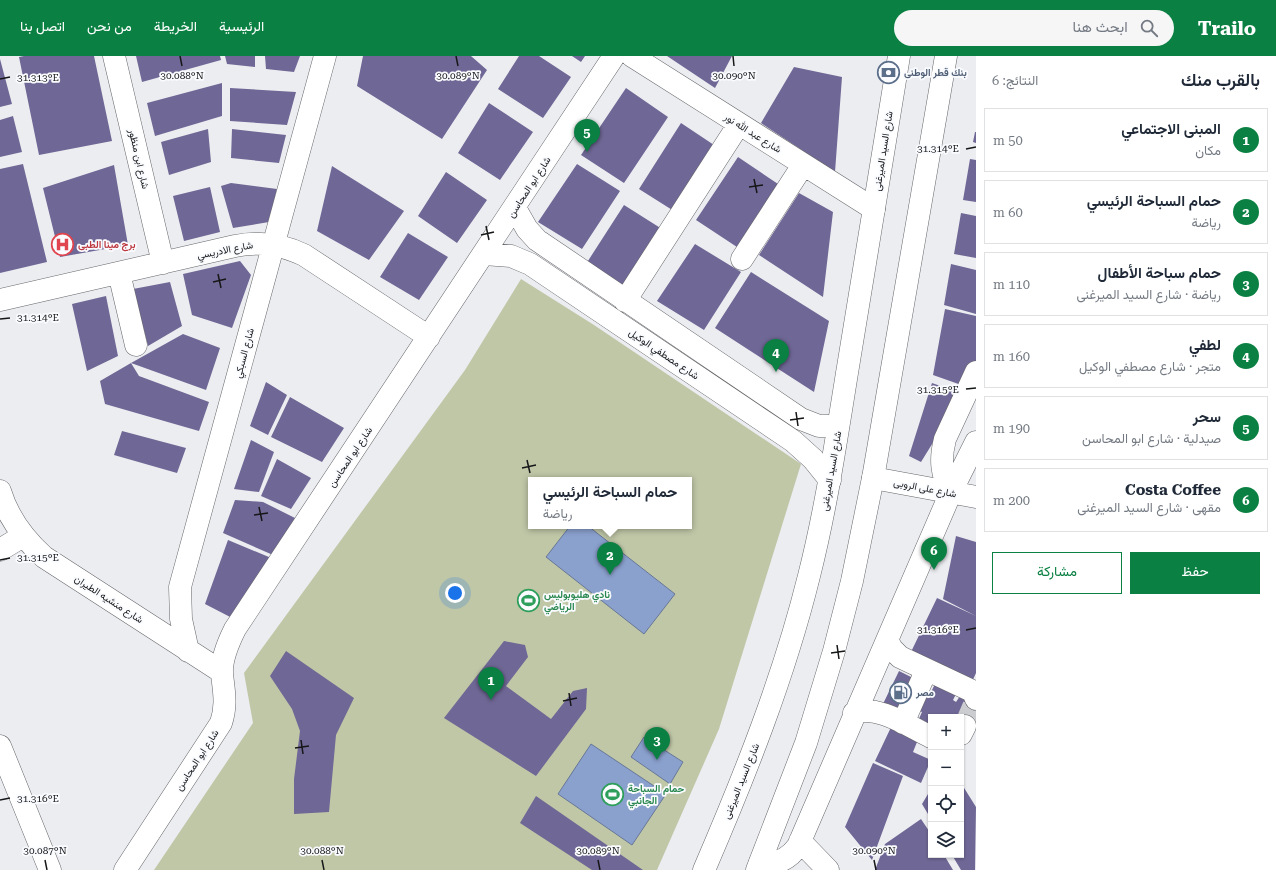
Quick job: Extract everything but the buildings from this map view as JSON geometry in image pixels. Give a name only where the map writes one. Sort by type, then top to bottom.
[{"type":"street","name":"شارع ابن منظور","points":[[114,56],[163,263]]},
{"type":"street","name":"شارع السبكي","points":[[188,651],[181,619],[180,587],[326,56]]},
{"type":"street","name":"شارع ابو المحاسن","points":[[125,870],[221,723],[225,711],[226,697],[222,672],[228,643],[235,629],[515,208],[614,56]]},
{"type":"street","name":"شارع عبد الله نور","points":[[632,56],[874,210]]},
{"type":"street","name":"شارع السيد الميرغنى","points":[[704,870],[730,811],[786,660],[810,574],[830,480],[899,56]]},
{"type":"street","points":[[758,867],[806,743],[830,665],[852,581],[873,478],[946,56]]},
{"type":"street","points":[[625,301],[740,124]]},
{"type":"street","points":[[742,259],[803,165]]},
{"type":"street","points":[[515,208],[527,229],[538,240],[625,301],[801,419],[819,426],[838,426]]},
{"type":"street","name":"شارع الادريسي","points":[[0,300],[245,244],[273,245],[304,255],[429,337]]},
{"type":"street","name":"شارع مصطفي الوكيل","points":[[484,254],[505,254],[530,264],[793,441],[813,459],[830,480]]},
{"type":"street","points":[[119,273],[136,345]]},
{"type":"street","points":[[950,492],[942,471],[941,459],[943,444],[976,372]]},
{"type":"street","points":[[758,867],[776,863],[786,858],[795,850],[800,841],[950,492],[975,443],[948,431]]},
{"type":"street","name":"شارع على الروبى","points":[[873,478],[976,497]]},
{"type":"street","name":"شارع منشيه الطيران","points":[[0,491],[13,531],[44,557],[222,672]]},
{"type":"street","points":[[0,550],[13,531]]},
{"type":"street","points":[[887,640],[897,655],[926,671],[970,690],[973,692],[976,699]]},
{"type":"street","points":[[903,723],[926,671]]},
{"type":"street","points":[[854,713],[865,710],[876,712],[928,736]]},
{"type":"street","points":[[0,746],[50,870]]},
{"type":"street","points":[[800,841],[828,870]]},
{"type":"green space","name":"نادي هليوبوليس الرياضي","points":[[521,279],[594,325],[801,464],[719,729],[657,870],[154,870],[253,723],[244,673],[465,370]]},
{"type":"water","points":[[568,529],[592,529],[675,594],[644,634],[546,557]]},
{"type":"water","points":[[644,737],[683,762],[670,784],[631,757]]},
{"type":"water","name":"حمام السباحة الجانبي","points":[[591,744],[666,794],[632,845],[558,794]]},
{"type":"tunnel","points":[[965,726],[976,700]]},
{"type":"place","name":"بنك قطر الوطنى","points":[[889,72]]},
{"type":"place","name":"سحر","points":[[587,152]]},
{"type":"place","name":"برج مينا الطبى","points":[[62,244]]},
{"type":"place","name":"لطفي","points":[[776,372]]},
{"type":"place","name":"Costa Coffee","points":[[934,570]]},
{"type":"place","name":"حمام السباحة الرئيسي","points":[[610,575]]},
{"type":"place","name":"نادي هليوبوليس الرياضي","points":[[528,600]]},
{"type":"place","name":"مصر","points":[[900,692]]},
{"type":"place","name":"المبنى الاجتماعي","points":[[491,700]]},
{"type":"place","name":"حمام سباحة الأطفال","points":[[657,760]]},
{"type":"place","name":"حمام السباحة الجانبي","points":[[612,794]]}]
